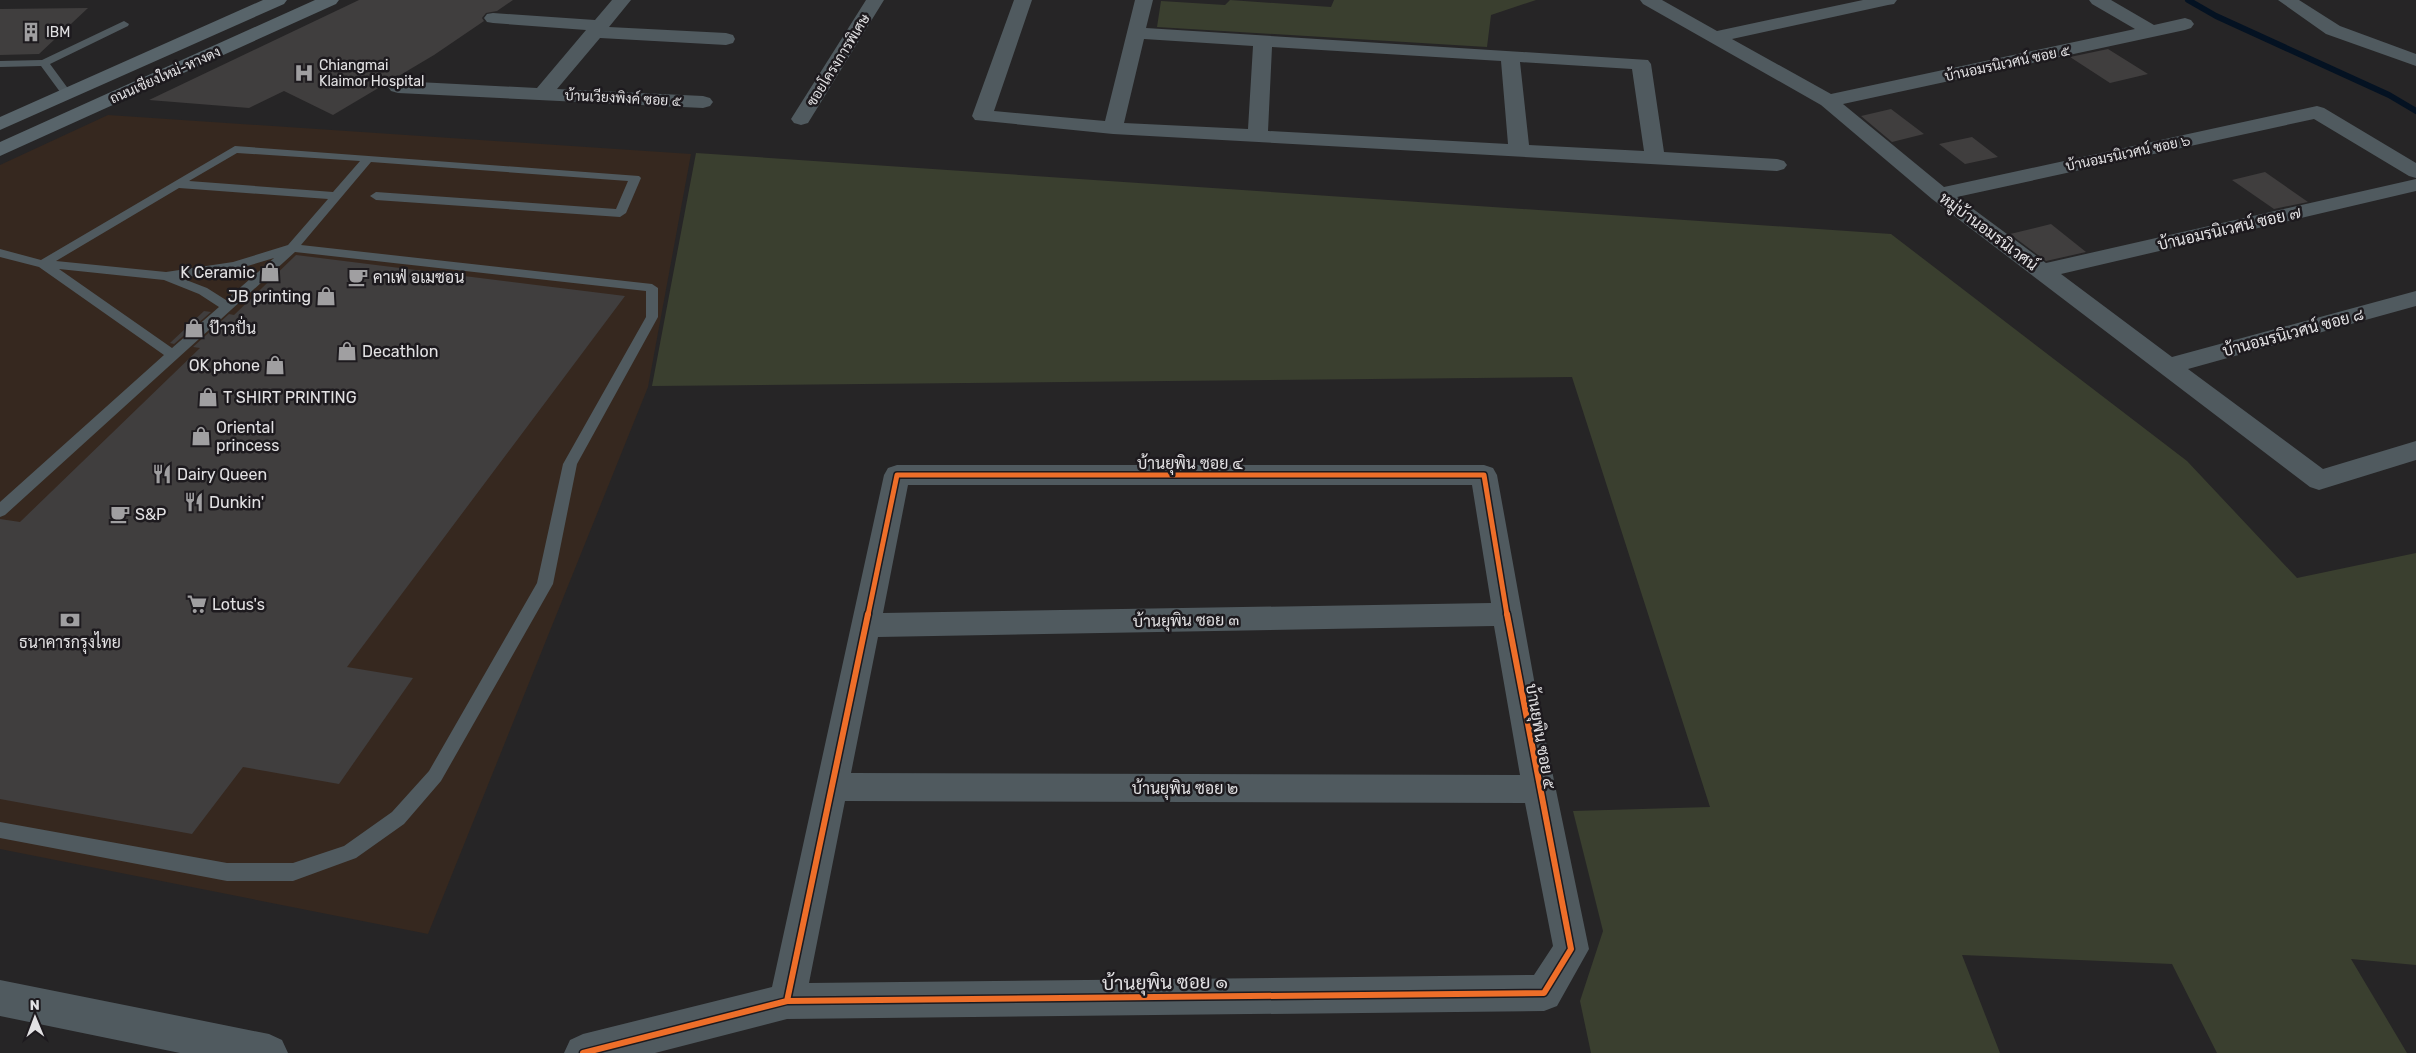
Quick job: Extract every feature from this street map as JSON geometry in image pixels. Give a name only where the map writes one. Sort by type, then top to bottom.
[{"type":"main road","name":"ถนนเชียงใหม่-หางดง","points":[[0,124],[278,0]]},
{"type":"main road","name":"ถนนเชียงใหม่-หางดง","points":[[0,150],[330,0]]},
{"type":"street","points":[[542,95],[622,0]]},
{"type":"street","name":"ซอยโครงการพิเศษ","points":[[801,119],[875,0]]},
{"type":"street","points":[[1023,0],[982,116],[1113,128],[1778,165]]},
{"type":"street","points":[[1113,128],[1144,0]]},
{"type":"street","name":"หมู่บ้านอมรนิเวศน์","points":[[1649,0],[1828,102],[1940,194],[2320,480],[2416,450]]},
{"type":"street","points":[[1715,37],[1888,0]]},
{"type":"street","points":[[2098,0],[2152,32]]},
{"type":"street","points":[[2288,0],[2334,30],[2416,60]]},
{"type":"street","points":[[493,18],[598,29],[726,38]]},
{"type":"street","name":"บ้านอมรนิเวศน์ ซอย ๕","points":[[1828,102],[2186,24]]},
{"type":"street","points":[[1136,32],[1641,64],[1655,159]]},
{"type":"street","points":[[1258,136],[1264,41]]},
{"type":"street","points":[[1510,56],[1519,151]]},
{"type":"street","name":"บ้านเวียงพิงค์ ซอย ๕","points":[[398,87],[704,102]]},
{"type":"street","name":"บ้านอมรนิเวศน์ ซอย ๖","points":[[1940,194],[2317,112],[2416,172]]},
{"type":"street","name":"บ้านอมรนิเวศน์ ซอย ๗","points":[[2042,271],[2416,185]]},
{"type":"street","name":"บ้านอมรนิเวศน์ ซอย ๘","points":[[2170,366],[2416,298]]},
{"type":"street","name":"บ้านยุพิน ซอย ๔","points":[[866,625],[897,475],[1484,475]]},
{"type":"street","name":"บ้านยุพิน ซอย ๕","points":[[1484,475],[1506,614],[1538,789],[1571,949],[1544,993]]},
{"type":"street","name":"บ้านยุพิน ซอย ๓","points":[[866,625],[1506,614]]},
{"type":"street","points":[[787,1001],[866,625]]},
{"type":"street","name":"บ้านยุพิน ซอย ๒","points":[[833,787],[1538,789]]},
{"type":"street","name":"บ้านยุพิน ซอย ๑","points":[[583,1053],[787,1001],[1544,993]]},
{"type":"street","points":[[0,998],[269,1053]]},
{"type":"lane","points":[[0,64],[44,63],[124,24]]},
{"type":"lane","points":[[44,63],[67,94]]},
{"type":"lane","points":[[43,264],[235,149],[635,178],[620,213],[376,196]]},
{"type":"lane","points":[[0,511],[292,248],[368,159]]},
{"type":"lane","points":[[178,184],[335,196]]},
{"type":"lane","points":[[0,252],[43,264],[166,276],[234,266],[292,248],[652,288],[652,317],[570,464],[545,584],[435,776],[398,818],[350,852],[293,872],[227,872],[0,830]]},
{"type":"lane","points":[[43,264],[173,355]]},
{"type":"lane","points":[[166,276],[203,291],[227,306]]},
{"type":"shaded area","points":[[108,115],[691,154],[648,387],[428,934],[0,849],[0,165]]},
{"type":"green space","points":[[1230,0],[1331,7],[1334,0],[1536,0],[1491,15],[1487,47],[1157,27],[1161,1],[1225,5]]},
{"type":"green space","points":[[696,153],[1891,234],[2187,461],[2297,578],[2416,553],[2416,965],[2351,959],[2407,1053],[2217,1053],[2172,964],[1962,955],[2000,1053],[1591,1053],[1580,1001],[1603,931],[1573,811],[1710,807],[1572,377],[652,386]]},
{"type":"building","name":"Chiangmai Klaimor Hospital","points":[[359,0],[513,0],[497,11],[486,13],[482,18],[484,21],[434,55],[333,115],[284,91],[249,108],[149,100]]},
{"type":"building","name":"IBM","points":[[88,8],[39,54],[0,55],[0,9]]},
{"type":"building","points":[[2108,49],[2148,74],[2110,83],[2070,57]]},
{"type":"building","points":[[1891,109],[1924,134],[1892,142],[1861,116]]},
{"type":"building","points":[[1972,137],[1998,157],[1965,164],[1939,144]]},
{"type":"building","points":[[2265,172],[2308,202],[2274,209],[2232,180]]},
{"type":"building","points":[[2051,224],[2086,252],[2046,261],[2010,234]]},
{"type":"building","name":"Lotus's","points":[[296,255],[625,296],[347,667],[413,678],[339,784],[243,767],[192,834],[0,799],[0,519],[20,522],[200,348],[193,347],[229,314],[234,315]]},
{"type":"building","points":[[204,311],[211,312],[174,344],[170,343]]},
{"type":"waterway","points":[[2188,0],[2216,16],[2389,95],[2416,111]]},
{"type":"cycle path","points":[[583,1053],[787,1001],[1544,993],[1571,949],[1525,713],[1484,475],[897,475],[787,1001]]},
{"type":"place","name":"IBM","points":[[31,32]]},
{"type":"place","name":"Chiangmai Klaimor Hospital","points":[[304,73]]},
{"type":"place","name":"K Ceramic","points":[[270,272]]},
{"type":"place","name":"คาเฟ่ อเมซอน","points":[[358,277]]},
{"type":"place","name":"JB printing","points":[[326,296]]},
{"type":"place","name":"ป๊าวปั่น","points":[[194,328]]},
{"type":"place","name":"Decathlon","points":[[347,351]]},
{"type":"place","name":"OK phone","points":[[275,365]]},
{"type":"place","name":"T SHIRT PRINTING","points":[[208,397]]},
{"type":"place","name":"Oriental princess","points":[[201,436]]},
{"type":"place","name":"Dairy Queen","points":[[162,474]]},
{"type":"place","name":"Dunkin'","points":[[194,502]]},
{"type":"place","name":"S&P","points":[[120,514]]},
{"type":"place","name":"Lotus's","points":[[197,604]]},
{"type":"place","name":"ธนาคารกรุงไทย","points":[[70,620]]}]
